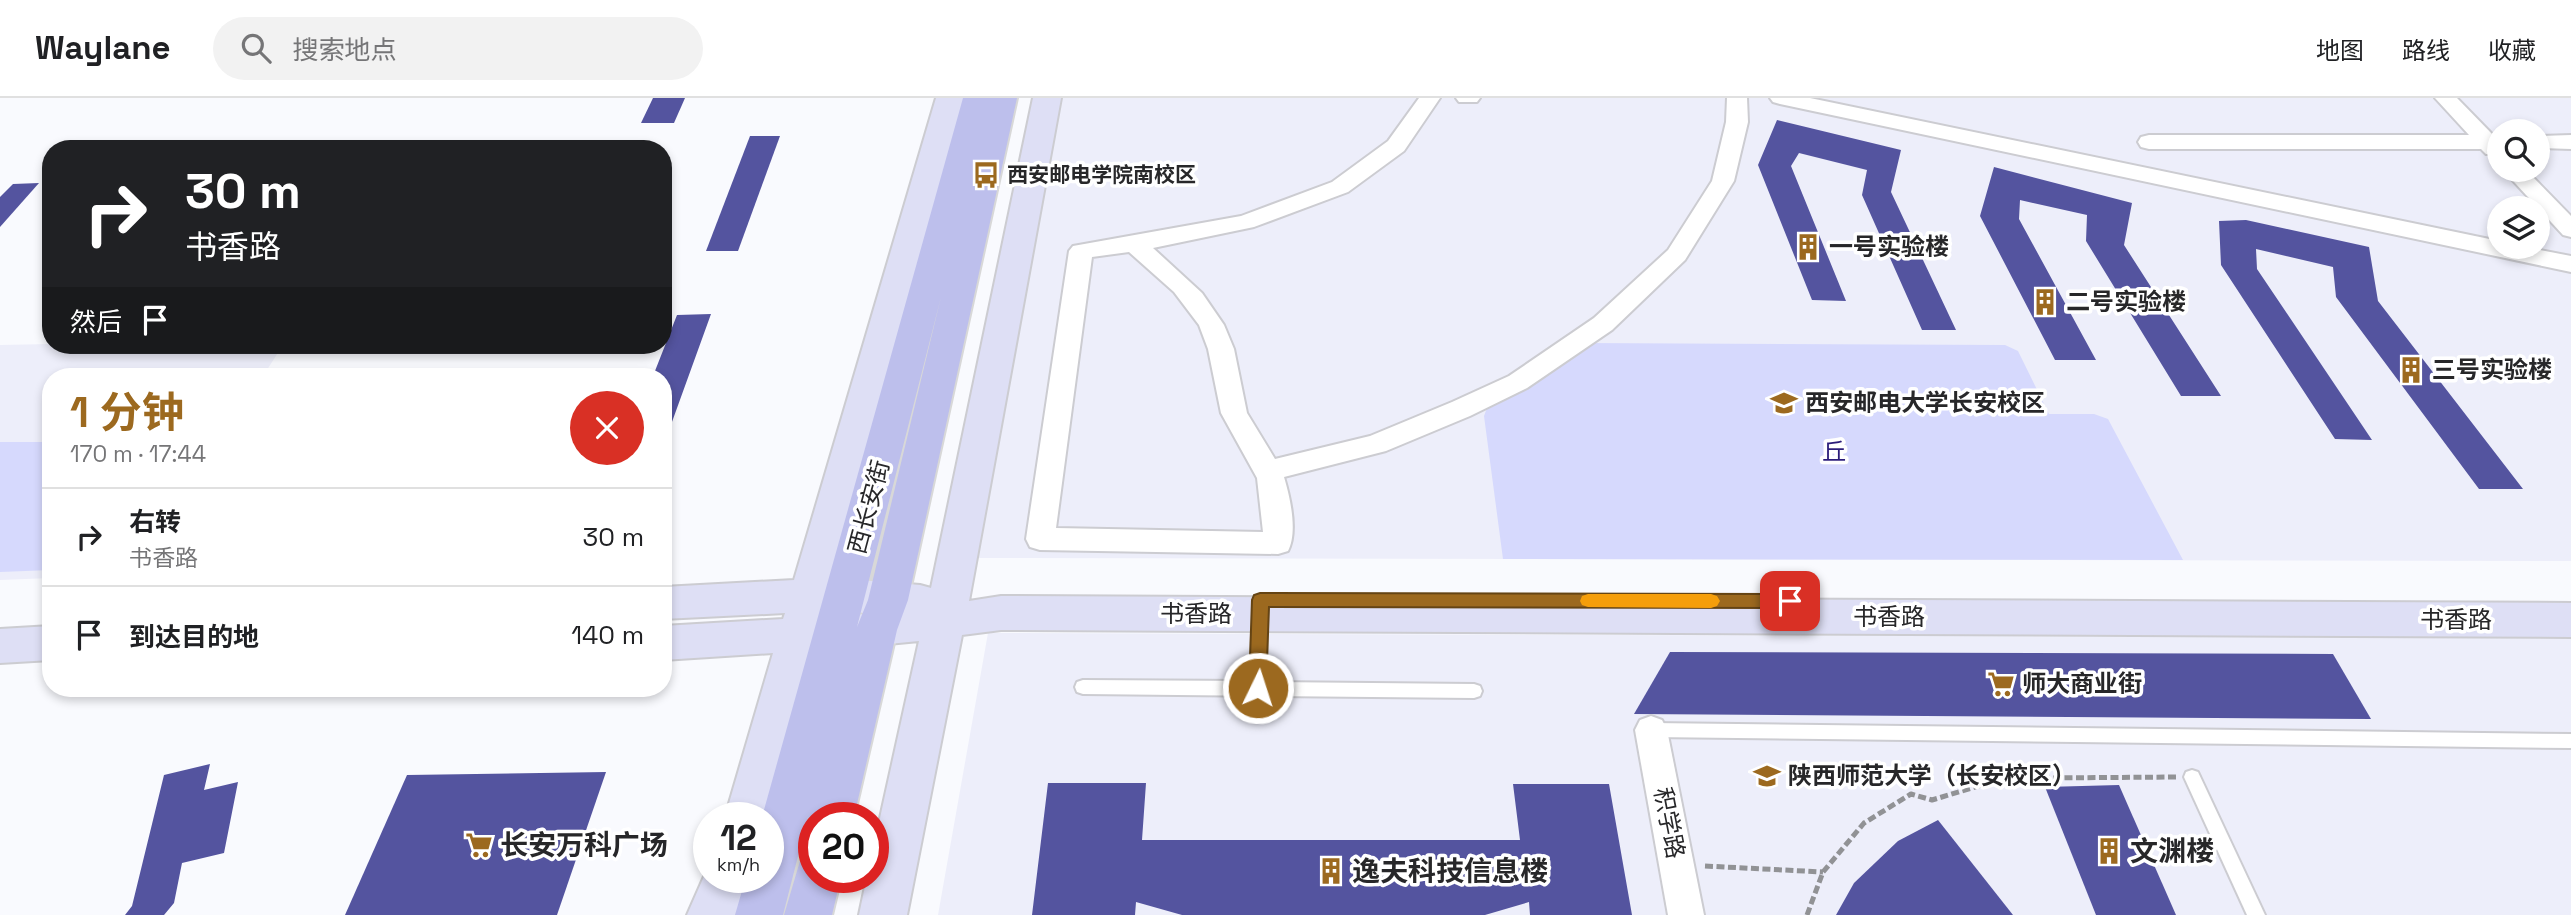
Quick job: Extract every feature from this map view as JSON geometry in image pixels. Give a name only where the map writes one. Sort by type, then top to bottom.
[{"type":"main road","name":"西长安街","points":[[759,915],[816,634],[977,98]]},
{"type":"main road","name":"西长安街","points":[[835,802],[882,615],[1003,98]]},
{"type":"main road","points":[[808,915],[813,893]]},
{"type":"street","points":[[828,595],[950,98]]},
{"type":"street","points":[[883,915],[946,611],[1046,98]]},
{"type":"street","points":[[1134,244],[1184,288],[1207,316],[1218,340],[1234,412],[1244,435],[1267,471],[1276,502],[1278,543],[1040,539],[1081,251],[1134,244],[1246,222],[1340,187],[1396,146],[1430,98]]},
{"type":"street","points":[[1267,471],[1376,444],[1461,409],[1518,382],[1603,324],[1677,255],[1723,181],[1737,122],[1737,98]]},
{"type":"street","points":[[1780,98],[2571,264]]},
{"type":"street","points":[[2445,98],[2487,138]]},
{"type":"street","points":[[2149,142],[2487,146]]},
{"type":"street","points":[[2550,142],[2571,142]]},
{"type":"street","points":[[2525,182],[2571,230]]},
{"type":"street","name":"书香路","points":[[672,603],[828,595],[882,615]]},
{"type":"street","name":"书香路","points":[[672,642],[816,634],[882,615],[946,611],[1001,613],[1260,607],[2571,602]]},
{"type":"street","name":"书香路","points":[[1260,607],[2571,621]]},
{"type":"street","points":[[754,802],[816,634]]},
{"type":"street","points":[[0,646],[42,644]]},
{"type":"street","points":[[0,670],[42,668]]},
{"type":"street","name":"积学路","points":[[1651,730],[1686,915]]},
{"type":"street","points":[[711,915],[720,893]]},
{"type":"lane","points":[[1258,688],[1260,607]]},
{"type":"lane","points":[[1083,687],[1474,691]]},
{"type":"lane","points":[[1651,730],[2571,741]]},
{"type":"lane","points":[[2192,778],[2256,915]]},
{"type":"path","points":[[1807,915],[1823,872],[1864,823],[1911,794],[1932,800],[1985,783],[2042,778],[2192,778]]},
{"type":"path","points":[[1677,865],[1823,872]]},
{"type":"shaded area","name":"西安邮电大学长安校区","points":[[1059,98],[2571,98],[2571,561],[965,558]]},
{"type":"shaded area","points":[[42,344],[42,354],[277,354],[268,368],[42,368],[42,578],[0,580],[0,345]]},
{"type":"shaded area","name":"陕西师范大学（长安校区）","points":[[988,633],[2571,638],[2571,915],[938,915]]},
{"type":"green space","name":"丘","points":[[1582,343],[2005,345],[2018,351],[2049,414],[2094,414],[2108,419],[2183,560],[1503,559],[1484,416],[1492,395]]},
{"type":"green space","points":[[0,442],[42,442],[42,570],[0,572]]},
{"type":"building","points":[[653,98],[685,98],[674,123],[641,123]]},
{"type":"building","name":"一号实验楼","points":[[1777,120],[1901,150],[1891,192],[1956,330],[1922,330],[1862,195],[1867,170],[1799,153],[1791,166],[1846,301],[1812,300],[1758,165]]},
{"type":"building","points":[[750,136],[780,136],[738,251],[706,251]]},
{"type":"building","name":"二号实验楼","points":[[1994,167],[2132,203],[2124,245],[2221,396],[2181,396],[2086,241],[2087,215],[2020,200],[2019,219],[2096,360],[2055,360],[1980,216]]},
{"type":"building","points":[[39,183],[0,227],[0,197],[13,184]]},
{"type":"building","name":"三号实验楼","points":[[2246,220],[2369,247],[2378,301],[2523,489],[2479,489],[2336,297],[2333,267],[2256,249],[2257,269],[2372,440],[2335,439],[2221,265],[2219,221]]},
{"type":"building","points":[[711,314],[672,422],[672,368],[656,368],[662,354],[672,354],[672,328],[677,315]]},
{"type":"building","name":"师大商业街","points":[[1670,652],[2333,654],[2371,719],[1634,714]]},
{"type":"building","points":[[210,764],[204,790],[238,782],[224,853],[182,863],[174,903],[164,915],[125,915],[132,906],[164,775]]},
{"type":"building","name":"长安万科广场","points":[[606,772],[557,915],[345,915],[407,775]]},
{"type":"building","name":"逸夫科技信息楼","points":[[1048,783],[1146,783],[1142,840],[1520,840],[1513,784],[1609,784],[1632,915],[1530,915],[1529,902],[1485,915],[1182,915],[1136,902],[1135,915],[1032,915]]},
{"type":"building","name":"文渊楼","points":[[2119,785],[2176,915],[2096,915],[2045,787]]},
{"type":"building","points":[[1938,820],[2013,915],[1836,915],[1854,883],[1898,841]]},
{"type":"slow traffic","points":[[1588,601],[1711,601]]},
{"type":"place","name":"西安邮电学院南校区","points":[[986,175]]},
{"type":"place","name":"一号实验楼","points":[[1808,247]]},
{"type":"place","name":"二号实验楼","points":[[2045,302]]},
{"type":"place","name":"三号实验楼","points":[[2411,370]]},
{"type":"place","name":"西安邮电大学长安校区","points":[[1784,403]]},
{"type":"place","name":"师大商业街","points":[[2001,684]]},
{"type":"place","name":"陕西师范大学（长安校区）","points":[[1767,776]]},
{"type":"place","name":"长安万科广场","points":[[479,845]]},
{"type":"place","name":"文渊楼","points":[[2109,851]]},
{"type":"place","name":"逸夫科技信息楼","points":[[1331,871]]},
{"type":"route","points":[[1258,688],[1260,600],[1790,601]]}]
